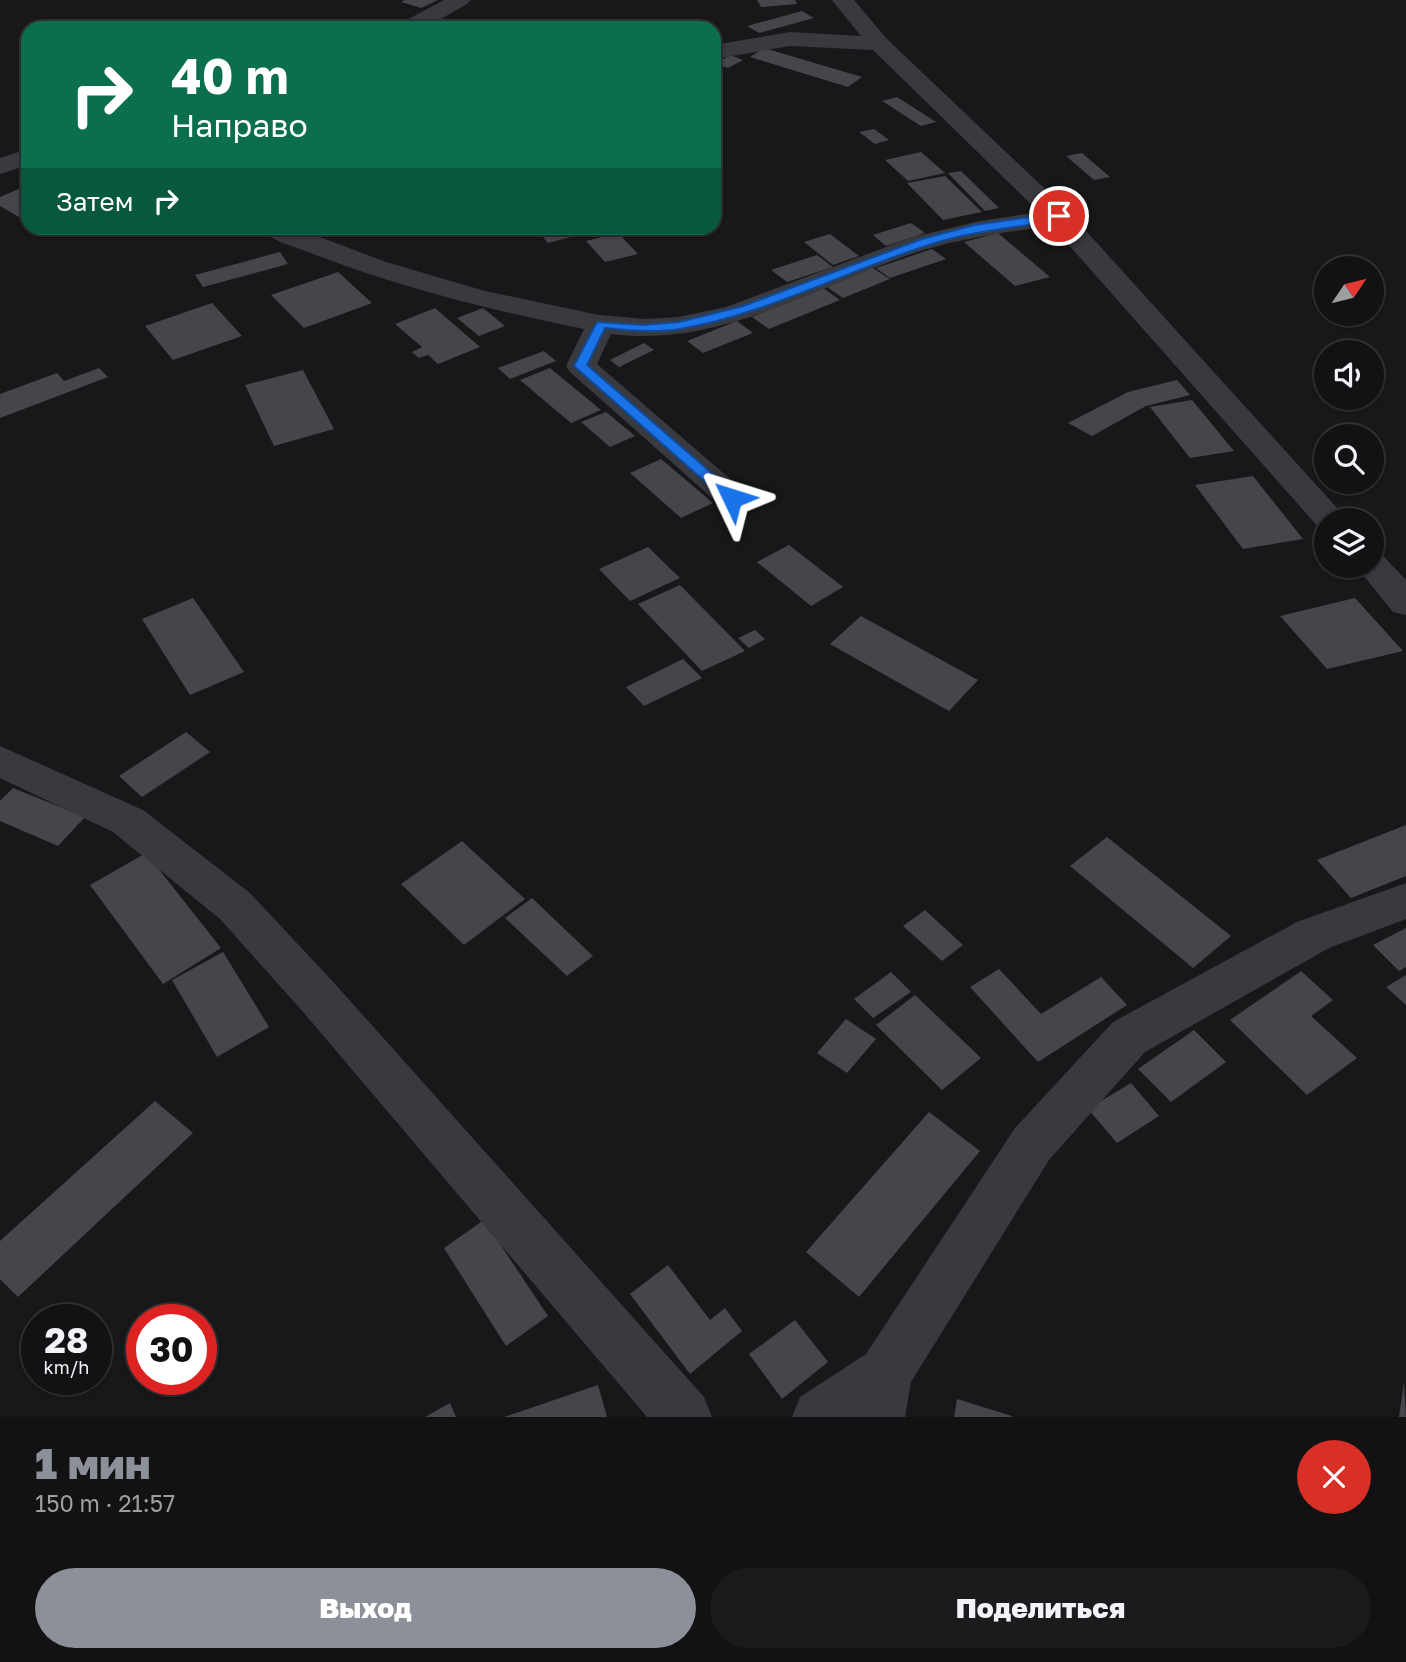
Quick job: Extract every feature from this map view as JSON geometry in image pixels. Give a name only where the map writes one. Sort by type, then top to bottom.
[{"type":"street","points":[[422,21],[460,0]]},
{"type":"street","points":[[843,0],[879,44],[1059,216],[1320,508]]},
{"type":"street","points":[[721,51],[790,39],[879,44]]},
{"type":"street","points":[[0,166],[21,158]]},
{"type":"street","points":[[293,235],[410,279],[500,304],[601,324],[642,328],[690,323],[747,309],[926,242],[974,229],[1059,216]]},
{"type":"street","points":[[601,324],[580,366],[732,498]]},
{"type":"street","points":[[1384,578],[1406,603]]},
{"type":"street","points":[[0,761],[128,821],[235,906],[329,1009],[684,1417]]},
{"type":"street","points":[[820,1417],[881,1395],[1032,1143],[1129,1037],[1313,935],[1406,901]]},
{"type":"building","points":[[438,0],[421,8],[401,2]]},
{"type":"building","points":[[757,0],[795,0],[797,4],[761,7]]},
{"type":"building","points":[[802,11],[814,18],[759,33],[747,26]]},
{"type":"building","points":[[764,48],[862,77],[848,87],[750,57]]},
{"type":"building","points":[[730,55],[743,60],[728,68],[721,66],[721,60]]},
{"type":"building","points":[[897,97],[936,122],[921,126],[882,101]]},
{"type":"building","points":[[874,129],[889,140],[875,144],[859,132]]},
{"type":"building","points":[[921,152],[945,173],[908,181],[885,160]]},
{"type":"building","points":[[1082,153],[1110,177],[1094,180],[1066,156]]},
{"type":"building","points":[[961,171],[999,208],[985,211],[948,173]]},
{"type":"building","points":[[945,176],[982,212],[943,220],[907,183]]},
{"type":"building","points":[[21,188],[21,218],[0,206],[0,197]]},
{"type":"building","points":[[911,223],[925,233],[886,246],[873,235]]},
{"type":"building","points":[[998,233],[1050,277],[1015,286],[964,242]]},
{"type":"building","points":[[830,234],[859,256],[833,265],[804,242]]},
{"type":"building","points":[[541,235],[578,235],[548,243]]},
{"type":"building","points":[[620,235],[638,254],[605,262],[586,241]]},
{"type":"building","points":[[932,249],[946,259],[890,278],[876,268]]},
{"type":"building","points":[[280,252],[288,264],[203,287],[195,275]]},
{"type":"building","points":[[817,255],[833,267],[787,282],[771,270]]},
{"type":"building","points":[[873,268],[890,279],[843,298],[827,287]]},
{"type":"building","points":[[338,272],[372,303],[304,328],[271,295]]},
{"type":"building","points":[[823,288],[840,300],[769,329],[752,317]]},
{"type":"building","points":[[212,303],[242,336],[173,360],[145,326]]},
{"type":"building","points":[[435,308],[480,347],[438,364],[428,355],[419,358],[412,352],[422,347],[395,324]]},
{"type":"building","points":[[483,308],[505,326],[479,336],[457,318]]},
{"type":"building","points":[[737,321],[753,333],[703,353],[687,341]]},
{"type":"building","points":[[644,343],[654,350],[619,367],[610,360]]},
{"type":"building","points":[[544,351],[556,361],[510,379],[498,368]]},
{"type":"building","points":[[99,368],[108,377],[0,418],[0,394],[57,373],[64,381]]},
{"type":"building","points":[[550,368],[601,410],[571,423],[520,380]]},
{"type":"building","points":[[303,370],[334,429],[274,446],[245,385]]},
{"type":"building","points":[[1177,380],[1190,395],[1146,406],[1092,436],[1068,423],[1128,392]]},
{"type":"building","points":[[1192,400],[1234,451],[1190,458],[1150,407]]},
{"type":"building","points":[[606,412],[635,436],[610,447],[581,422]]},
{"type":"building","points":[[661,459],[713,503],[681,518],[630,473]]},
{"type":"building","points":[[1253,476],[1303,539],[1243,549],[1195,485]]},
{"type":"building","points":[[789,545],[843,587],[811,606],[757,562]]},
{"type":"building","points":[[648,547],[680,578],[630,601],[599,569]]},
{"type":"building","points":[[680,585],[745,651],[702,671],[638,604]]},
{"type":"building","points":[[193,598],[244,672],[190,695],[142,619]]},
{"type":"building","points":[[1355,598],[1403,651],[1327,669],[1280,616]]},
{"type":"building","points":[[861,616],[978,680],[949,711],[830,644]]},
{"type":"building","points":[[755,630],[765,639],[749,648],[738,638]]},
{"type":"building","points":[[683,659],[702,678],[644,706],[626,687]]},
{"type":"building","points":[[186,732],[210,752],[142,797],[119,776]]},
{"type":"building","points":[[13,788],[85,817],[58,846],[0,821],[0,801]]},
{"type":"building","points":[[1406,825],[1406,876],[1351,898],[1317,860]]},
{"type":"building","points":[[1107,837],[1231,936],[1193,968],[1070,866]]},
{"type":"building","points":[[462,841],[525,899],[464,945],[401,884]]},
{"type":"building","points":[[146,853],[221,948],[163,984],[90,885]]},
{"type":"building","points":[[532,898],[593,956],[567,976],[505,918]]},
{"type":"building","points":[[925,910],[963,945],[942,961],[903,926]]},
{"type":"building","points":[[1406,928],[1406,967],[1399,971],[1373,945]]},
{"type":"building","points":[[223,952],[269,1027],[217,1057],[172,980]]},
{"type":"building","points":[[999,969],[1041,1014],[1101,977],[1127,1005],[1038,1062],[970,987]]},
{"type":"building","points":[[1301,971],[1333,1000],[1311,1016],[1357,1058],[1307,1095],[1230,1020]]},
{"type":"building","points":[[891,972],[911,992],[873,1018],[854,999]]},
{"type":"building","points":[[1406,975],[1406,1005],[1386,987]]},
{"type":"building","points":[[915,995],[981,1058],[942,1090],[876,1025]]},
{"type":"building","points":[[846,1019],[876,1039],[847,1073],[817,1053]]},
{"type":"building","points":[[1194,1030],[1226,1062],[1171,1102],[1138,1069]]},
{"type":"building","points":[[1131,1083],[1159,1116],[1117,1143],[1088,1109]]},
{"type":"building","points":[[155,1101],[193,1133],[18,1297],[0,1279],[0,1241]]},
{"type":"building","points":[[929,1112],[980,1151],[859,1297],[806,1252]]},
{"type":"building","points":[[484,1220],[548,1316],[506,1346],[444,1248]]},
{"type":"building","points":[[668,1265],[710,1320],[725,1308],[742,1331],[690,1374],[630,1294]]},
{"type":"building","points":[[795,1320],[828,1362],[782,1399],[749,1354]]},
{"type":"building","points":[[1404,1382],[1406,1417],[1399,1417]]},
{"type":"building","points":[[598,1385],[607,1417],[504,1417]]},
{"type":"building","points":[[957,1399],[1012,1416],[1012,1417],[954,1417]]},
{"type":"building","points":[[450,1403],[456,1417],[425,1417]]},
{"type":"route","points":[[732,498],[580,366],[601,324],[642,328],[679,326],[747,309],[926,242],[974,229],[1059,216]]}]
